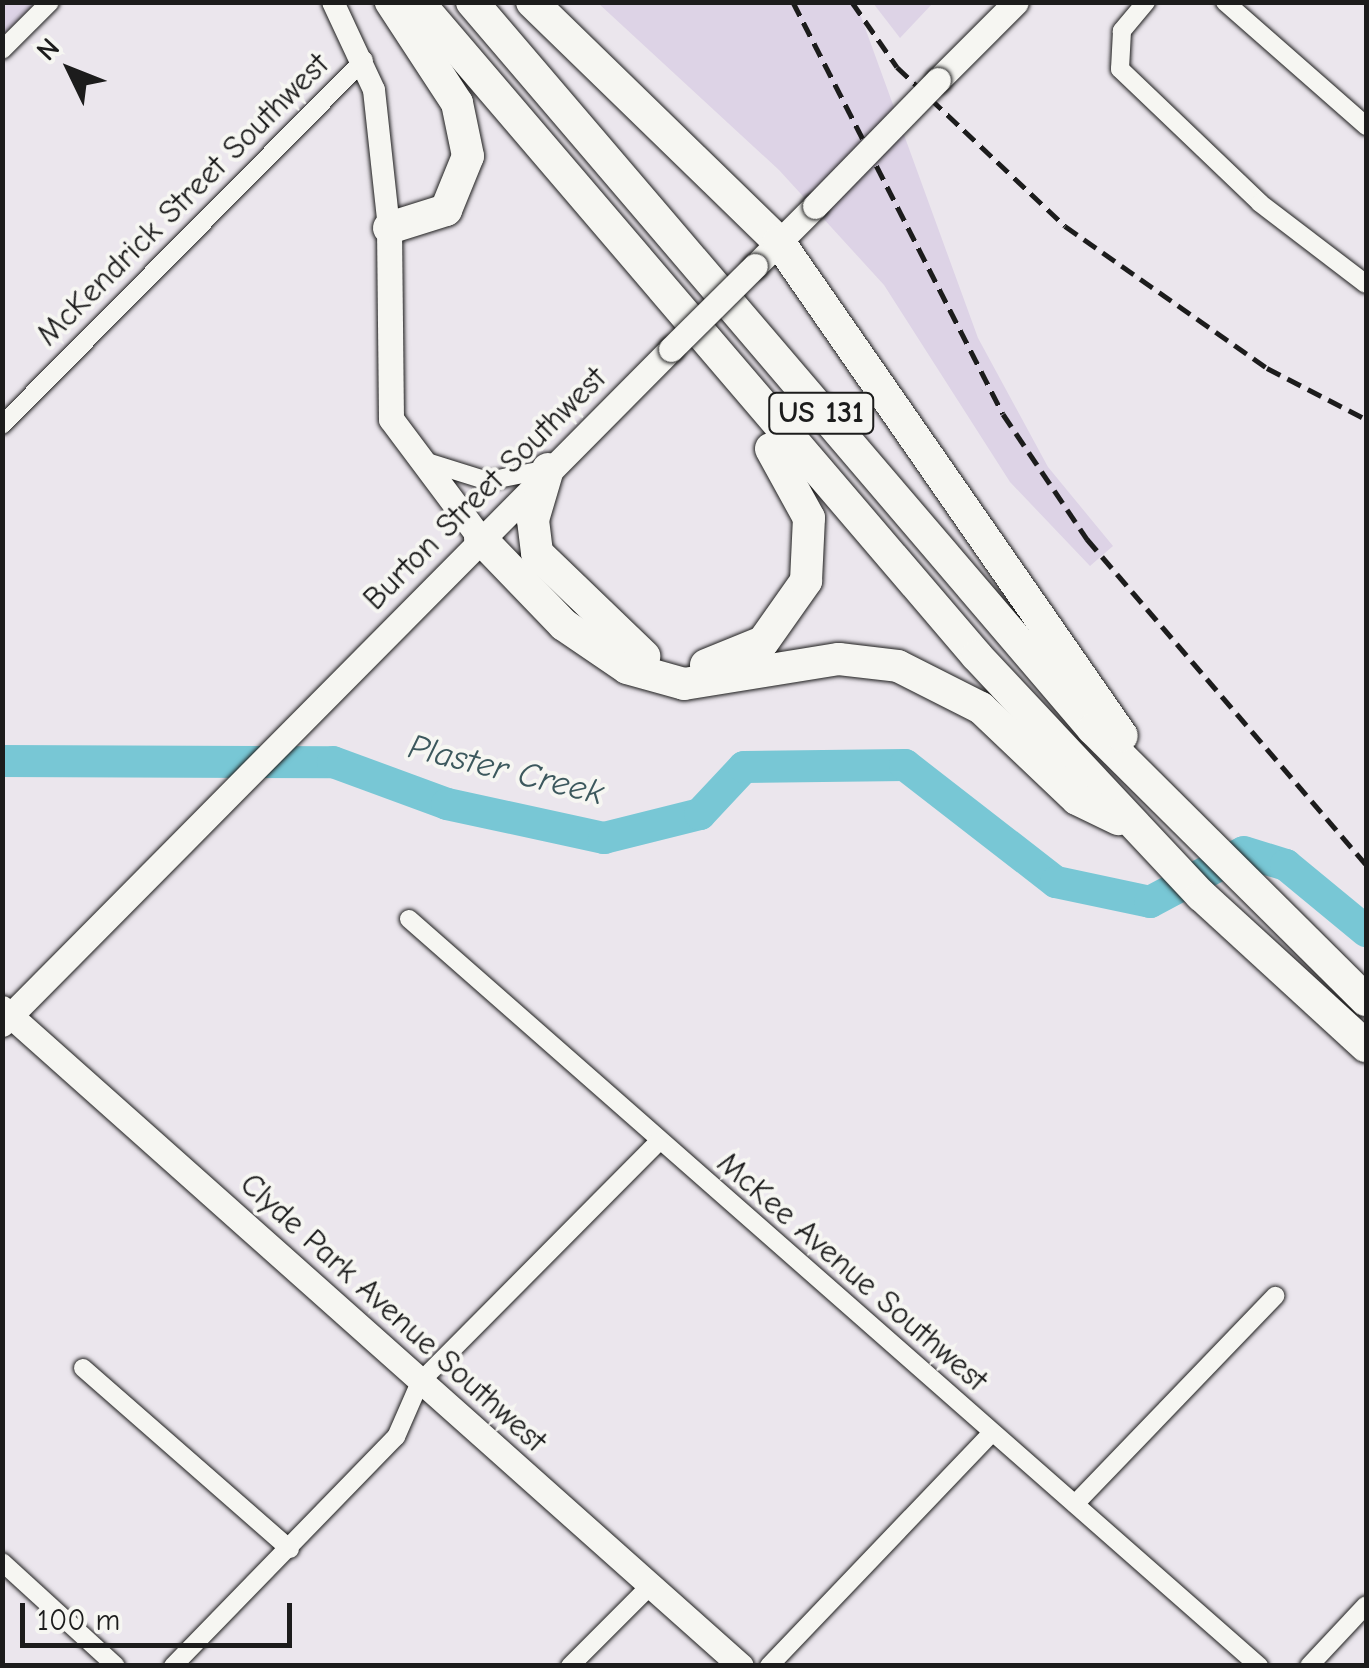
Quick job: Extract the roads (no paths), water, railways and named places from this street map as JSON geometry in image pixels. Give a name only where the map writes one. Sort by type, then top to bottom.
[{"type":"highway","points":[[389,228],[446,210],[468,156],[457,103],[391,2]]},
{"type":"highway","name":"US 131","points":[[418,2],[748,395],[1137,828],[1366,1046]]},
{"type":"highway","name":"US 131","points":[[472,2],[1178,821],[1366,1000]]},
{"type":"highway","points":[[532,2],[779,242],[1178,821]]},
{"type":"highway","points":[[548,469],[533,520],[537,553],[586,609],[656,661],[702,666],[735,656],[788,616],[812,550],[804,502],[760,434],[748,395]]},
{"type":"highway","points":[[480,538],[564,625],[627,668],[696,684],[839,659],[898,666],[981,708],[1077,799],[1137,828]]},
{"type":"main road","name":"Burton Street Southwest","points":[[5,1016],[248,783],[480,538],[1016,2]]},
{"type":"main road","points":[[389,228],[388,403],[408,453],[480,538]]},
{"type":"main road","name":"Clyde Park Avenue Southwest","points":[[5,1016],[741,1666]]},
{"type":"street","points":[[2,50],[50,2]]},
{"type":"street","points":[[333,2],[364,60],[389,228]]},
{"type":"street","points":[[1225,2],[1366,126]]},
{"type":"street","points":[[1144,5],[1122,31],[1120,69],[1260,203],[1366,284]]},
{"type":"street","name":"McKendrick Street Southwest","points":[[2,425],[364,60]]},
{"type":"street","points":[[408,453],[475,480],[548,469]]},
{"type":"street","name":"McKee Avenue Southwest","points":[[409,919],[990,1435],[1076,1504],[1259,1666]]},
{"type":"street","points":[[174,1666],[396,1437],[420,1382],[658,1142]]},
{"type":"street","points":[[1076,1504],[1275,1296]]},
{"type":"street","points":[[83,1368],[290,1549]]},
{"type":"street","points":[[769,1666],[990,1435]]},
{"type":"street","points":[[2,1562],[116,1666]]},
{"type":"street","points":[[570,1666],[652,1584]]},
{"type":"street","points":[[1309,1666],[1366,1605]]},
{"type":"waterway","name":"Plaster Creek","points":[[2,761],[333,762],[447,804],[604,838],[700,814],[744,767],[905,765],[1056,882],[1150,902],[1244,852],[1286,865],[1366,931]]},
{"type":"railway","points":[[793,2],[1003,414],[1087,539],[1366,864]]},
{"type":"railway","points":[[852,2],[897,67],[1065,226],[1267,368],[1366,419]]}]
